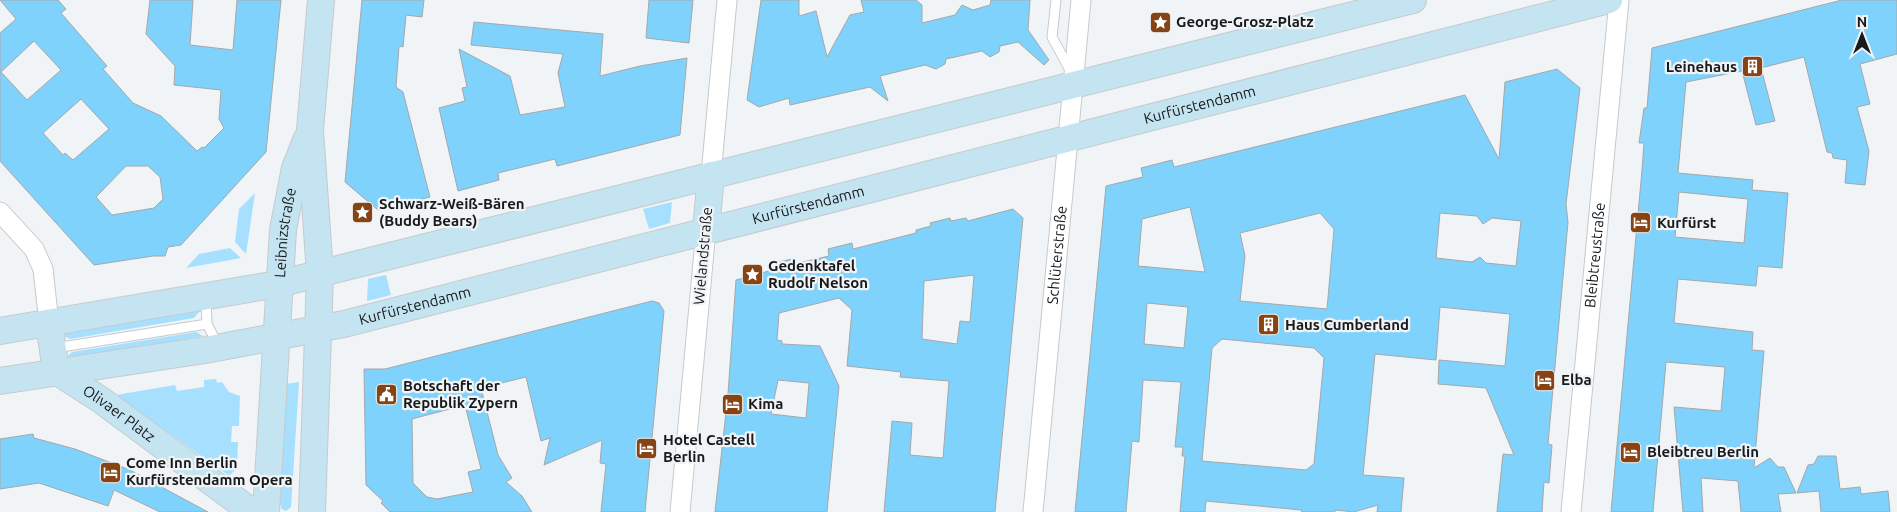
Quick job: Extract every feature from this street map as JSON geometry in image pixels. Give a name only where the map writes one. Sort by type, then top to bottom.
[{"type":"main road","name":"Leibnizstraße","points":[[319,330],[320,274],[310,130],[321,0]]},
{"type":"main road","name":"Kurfürstendamm","points":[[0,381],[52,348],[205,298],[320,274],[711,175],[1074,80],[1413,0]]},
{"type":"main road","name":"Kurfürstendamm","points":[[0,331],[52,348],[219,348],[319,330],[1609,0]]},
{"type":"main road","name":"Leibnizstraße","points":[[275,338],[283,230],[295,168],[310,130]]},
{"type":"main road","name":"Wielandstraße","points":[[706,230],[711,175]]},
{"type":"main road","points":[[312,512],[319,330]]},
{"type":"main road","points":[[266,512],[275,338]]},
{"type":"main road","name":"Olivaer Platz","points":[[52,348],[101,400],[252,512]]},
{"type":"street","name":"Wielandstraße","points":[[711,175],[726,0]]},
{"type":"street","name":"Schlüterstraße","points":[[1033,512],[1082,0]]},
{"type":"street","name":"Bleibtreustraße","points":[[1571,512],[1619,0]]},
{"type":"street","points":[[0,212],[34,249],[42,269],[52,348]]},
{"type":"street","name":"Wielandstraße","points":[[680,512],[706,230]]},
{"type":"lane","points":[[1056,0],[1052,37],[1074,80]]},
{"type":"lane","points":[[205,298],[208,324],[219,348]]},
{"type":"lane","points":[[52,348],[208,324]]},
{"type":"shaded area","points":[[255,193],[246,254],[235,242],[239,209]]},
{"type":"shaded area","points":[[672,202],[670,223],[649,229],[643,209]]},
{"type":"shaded area","points":[[230,248],[241,258],[186,268],[199,254]]},
{"type":"shaded area","points":[[386,275],[391,295],[367,301],[368,279]]},
{"type":"shaded area","points":[[200,311],[194,318],[70,339],[64,336],[66,333]]},
{"type":"shaded area","points":[[196,332],[203,336],[72,359],[68,356],[72,352]]},
{"type":"shaded area","points":[[216,379],[217,383],[222,382],[229,392],[240,396],[239,426],[232,426],[231,442],[238,442],[237,468],[229,476],[116,395],[175,385],[177,391],[204,387],[204,380]]},
{"type":"shaded area","points":[[299,382],[291,507],[286,511],[282,509],[280,504],[286,384]]},
{"type":"building","points":[[0,0],[58,0],[66,9],[61,13],[107,66],[103,69],[133,103],[161,116],[197,151],[202,147],[204,148],[224,128],[219,119],[221,90],[174,85],[175,66],[146,34],[150,0],[193,0],[190,45],[233,50],[237,0],[281,0],[266,152],[181,245],[168,247],[165,256],[153,256],[94,265],[0,161],[0,33],[16,19]],"holes":[[[34,41],[61,70],[27,100],[1,72]],[[81,99],[109,129],[73,160],[65,153],[63,155],[43,133]],[[126,166],[148,166],[160,177],[163,199],[154,208],[112,215],[96,197]]]},
{"type":"building","points":[[362,0],[424,0],[422,17],[406,15],[403,47],[399,46],[396,87],[403,92],[430,197],[378,210],[345,182]]},
{"type":"building","points":[[649,0],[693,0],[689,43],[646,38]]},
{"type":"building","points":[[761,0],[799,0],[799,16],[816,11],[827,57],[850,15],[864,12],[861,0],[916,0],[922,5],[922,23],[955,15],[962,5],[973,10],[990,5],[991,0],[1030,0],[1028,30],[1049,60],[1044,65],[1018,42],[1000,46],[999,52],[990,57],[982,51],[946,59],[945,64],[936,69],[925,65],[880,76],[888,101],[870,87],[790,105],[789,98],[759,107],[747,100]]},
{"type":"building","points":[[1842,0],[1897,0],[1897,54],[1860,64],[1870,104],[1857,107],[1869,151],[1865,185],[1845,183],[1847,160],[1833,158],[1832,153],[1827,152],[1804,57],[1761,68],[1775,121],[1756,125],[1742,71],[1686,82],[1678,173],[1753,180],[1752,190],[1788,193],[1782,268],[1758,266],[1756,286],[1678,279],[1674,323],[1753,332],[1752,350],[1764,351],[1754,468],[1770,458],[1778,467],[1784,467],[1796,493],[1778,494],[1781,512],[1741,512],[1738,481],[1701,478],[1703,512],[1683,512],[1674,407],[1721,411],[1725,367],[1666,362],[1653,512],[1611,512],[1642,170],[1644,143],[1639,143],[1644,108],[1647,108],[1652,48]],"holes":[[[1679,192],[1748,199],[1744,243],[1675,237]]]},
{"type":"building","points":[[474,22],[603,34],[600,76],[640,66],[687,58],[680,135],[557,166],[555,159],[498,173],[499,180],[458,191],[439,108],[465,101],[462,88],[467,87],[459,49],[510,76],[520,115],[565,107],[558,73],[563,54],[471,45]]},
{"type":"building","points":[[1557,69],[1580,88],[1566,204],[1568,222],[1548,444],[1552,445],[1549,483],[1544,482],[1542,512],[1497,512],[1503,454],[1514,455],[1486,388],[1438,384],[1439,360],[1505,366],[1510,314],[1440,307],[1436,360],[1375,354],[1363,475],[1404,478],[1401,512],[1377,512],[1378,505],[1354,512],[1335,510],[1335,512],[1302,512],[1301,510],[1206,501],[1205,512],[1180,512],[1185,456],[1182,456],[1183,447],[1175,447],[1181,382],[1143,380],[1139,442],[1132,441],[1126,512],[1075,512],[1106,186],[1143,177],[1141,168],[1172,160],[1174,167],[1465,95],[1499,159],[1505,82]],"holes":[[[1190,207],[1205,272],[1138,266],[1142,219]],[[1320,213],[1334,229],[1327,309],[1240,301],[1245,256],[1240,233]],[[1440,213],[1477,216],[1483,224],[1492,218],[1521,221],[1516,266],[1486,263],[1480,257],[1472,262],[1436,258]],[[1147,303],[1188,307],[1184,348],[1144,344]],[[1222,339],[1314,348],[1324,358],[1314,464],[1306,470],[1202,461],[1212,348]]]},
{"type":"building","points":[[1013,209],[1023,218],[995,512],[884,512],[892,421],[912,423],[910,455],[943,458],[949,381],[900,377],[901,372],[847,366],[852,310],[839,298],[779,313],[777,340],[782,341],[782,344],[820,346],[839,386],[827,512],[715,512],[728,394],[736,280],[776,269],[774,263],[792,259],[794,264],[829,256],[828,249],[852,243],[853,249],[916,233],[916,230],[931,226],[930,223],[950,218],[951,221],[966,218],[968,221]],"holes":[[[974,275],[970,322],[960,321],[957,344],[922,339],[924,281]],[[778,380],[809,383],[806,418],[771,414]]]},
{"type":"building","points":[[652,301],[659,303],[664,311],[645,512],[601,512],[606,464],[600,463],[602,440],[544,465],[550,438],[541,441],[526,377],[481,388],[498,455],[512,478],[506,482],[522,496],[532,512],[390,512],[381,503],[383,501],[366,485],[364,369],[385,369]],"holes":[[[465,405],[481,469],[468,472],[473,492],[437,499],[427,497],[413,483],[412,419]]]},
{"type":"building","points":[[33,434],[34,438],[75,449],[130,470],[208,512],[160,512],[114,490],[108,506],[39,483],[0,489],[0,439]]},
{"type":"building","points":[[1818,456],[1836,456],[1840,489],[1860,487],[1861,494],[1888,491],[1890,512],[1821,512],[1819,491],[1797,493],[1808,465],[1814,464]]},
{"type":"place","name":"George-Grosz-Platz","points":[[1160,22]]},
{"type":"place","name":"Leinehaus","points":[[1753,67]]},
{"type":"place","name":"Schwarz-Weiß-Bären (Buddy Bears)","points":[[363,213]]},
{"type":"place","name":"Kurfürst","points":[[1641,223]]},
{"type":"place","name":"Gedenktafel Rudolf Nelson","points":[[752,275]]},
{"type":"place","name":"Haus Cumberland","points":[[1269,325]]},
{"type":"place","name":"Elba","points":[[1545,380]]},
{"type":"place","name":"Botschaft der Republik Zypern","points":[[387,395]]},
{"type":"place","name":"Kima","points":[[732,404]]},
{"type":"place","name":"Hotel Castell Berlin","points":[[647,449]]},
{"type":"place","name":"Bleibtreu Berlin","points":[[1631,452]]},
{"type":"place","name":"Come Inn Berlin Kurfürstendamm Opera","points":[[110,472]]}]
